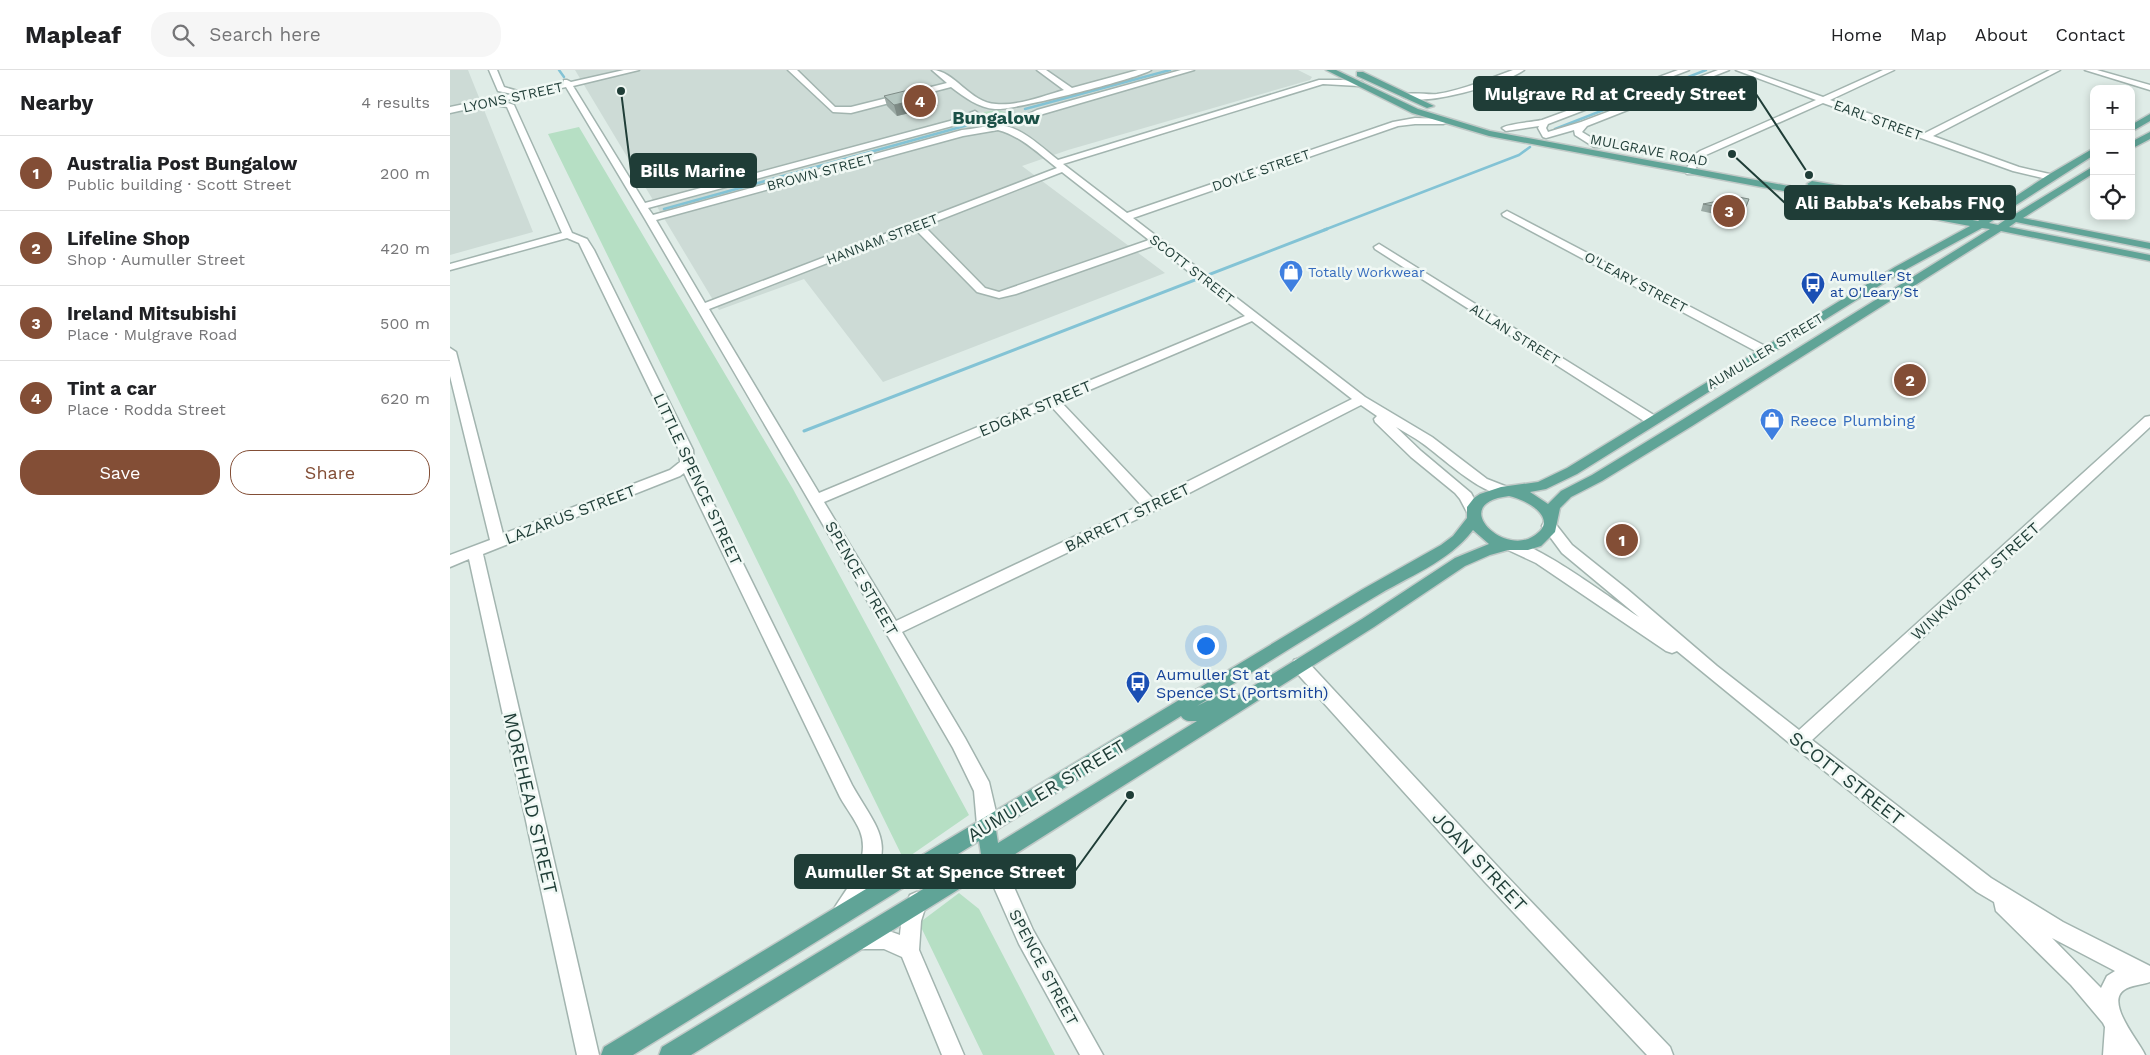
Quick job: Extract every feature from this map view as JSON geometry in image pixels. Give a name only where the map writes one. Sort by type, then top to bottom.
[{"type":"main road","name":"MULGRAVE ROAD","points":[[1328,70],[1400,105],[1443,121],[1514,139],[2000,228],[2150,258]]},
{"type":"main road","name":"MULGRAVE ROAD","points":[[1353,70],[1440,110],[1506,128],[2054,226],[2150,246]]},
{"type":"main road","points":[[2135,126],[2150,117]]},
{"type":"main road","points":[[2135,144],[2150,135]]},
{"type":"main road","name":"AUMULLER STREET","points":[[1507,491],[1532,488],[1555,480],[1846,301],[1922,256],[1980,225],[2051,176],[2090,153]]},
{"type":"main road","points":[[2073,164],[2085,167],[2090,165]]},
{"type":"main road","name":"AUMULLER STREET","points":[[1550,522],[1554,506],[1566,494],[1597,478],[1704,413],[2090,172]]},
{"type":"main road","points":[[2046,199],[2042,211],[2054,226]]},
{"type":"main road","points":[[1922,256],[1941,231],[1939,223],[1930,216]]},
{"type":"main road","points":[[1846,301],[1872,292],[1890,282],[1906,286]]},
{"type":"main road","points":[[1507,491],[1532,498],[1548,512],[1550,522],[1543,538],[1534,543],[1509,545],[1495,541],[1476,526],[1474,515],[1479,501],[1487,495],[1507,491]]},
{"type":"main road","name":"AUMULLER STREET","points":[[612,1055],[986,825],[1368,593],[1446,548],[1462,535],[1474,515]]},
{"type":"main road","name":"AUMULLER STREET","points":[[670,1055],[991,858],[1472,556],[1509,545]]},
{"type":"main road","points":[[1184,706],[1189,714],[1196,715],[1246,687],[1273,682]]},
{"type":"main road","name":"SPENCE STREET","points":[[986,825],[991,858]]},
{"type":"street","points":[[493,70],[501,89]]},
{"type":"street","name":"LYONS STREET","points":[[520,94],[565,90],[630,70]]},
{"type":"street","points":[[565,90],[634,70]]},
{"type":"street","points":[[792,70],[832,109],[843,110],[954,84]]},
{"type":"street","points":[[936,70],[974,99],[1017,117],[1190,70]]},
{"type":"street","points":[[1041,70],[1071,91]]},
{"type":"street","points":[[977,118],[984,108],[1026,103],[1147,70]]},
{"type":"street","points":[[1322,82],[1328,70]]},
{"type":"street","points":[[1406,96],[1425,98],[1440,96],[1520,70]]},
{"type":"street","points":[[1506,128],[1524,127],[1545,122],[1684,70]]},
{"type":"street","points":[[1545,122],[1542,128],[1546,135],[1584,124],[1725,70]]},
{"type":"street","name":"EARL STREET","points":[[1740,70],[2016,169],[2051,176]]},
{"type":"street","points":[[1690,172],[1694,162],[1703,153],[1890,70]]},
{"type":"street","points":[[1924,137],[2056,70]]},
{"type":"street","points":[[2090,70],[2150,88]]},
{"type":"street","name":"HANNAM STREET","points":[[702,308],[917,225],[1060,166],[1322,82],[1359,84]]},
{"type":"street","points":[[501,89],[520,94]]},
{"type":"street","points":[[501,89],[492,100],[510,105]]},
{"type":"street","name":"LYONS STREET","points":[[450,109],[520,94],[565,90]]},
{"type":"street","name":"SPENCE STREET","points":[[565,90],[589,118],[650,219],[959,743],[986,797],[986,825]]},
{"type":"street","points":[[510,105],[520,94]]},
{"type":"street","points":[[1440,96],[1436,103],[1440,110]]},
{"type":"street","points":[[974,99],[977,118]]},
{"type":"street","points":[[1024,138],[1018,127],[1017,107],[1026,103]]},
{"type":"street","points":[[450,267],[568,235],[510,105]]},
{"type":"street","points":[[1396,124],[1402,115],[1400,105]]},
{"type":"street","name":"BROWN STREET","points":[[650,219],[962,133],[1010,126],[1017,117]]},
{"type":"street","name":"SCOTT STREET","points":[[977,118],[1024,138],[1361,400],[1416,454],[1466,496],[1474,515]]},
{"type":"street","name":"BROWN STREET","points":[[642,207],[977,118],[976,127],[962,133]]},
{"type":"street","name":"DOYLE STREET","points":[[1125,217],[1396,124],[1415,121],[1443,121]]},
{"type":"street","points":[[1584,124],[1578,130],[1578,133],[1597,145]]},
{"type":"street","name":"EARL STREET","points":[[2016,169],[2032,178],[2039,185]]},
{"type":"street","name":"O'LEARY STREET","points":[[1507,214],[1765,351]]},
{"type":"street","points":[[917,225],[981,290],[999,295],[1156,241]]},
{"type":"street","name":"LITTLE SPENCE STREET","points":[[568,235],[583,241],[589,250],[686,450],[687,464],[846,791],[871,834],[873,847],[870,862],[842,914]]},
{"type":"street","name":"ALLAN STREET","points":[[1379,247],[1652,420]]},
{"type":"street","name":"EDGAR STREET","points":[[815,500],[1254,316]]},
{"type":"street","points":[[450,352],[498,542]]},
{"type":"street","points":[[1052,400],[1151,506]]},
{"type":"street","name":"SCOTT STREET","points":[[1361,400],[1427,440],[1482,482],[1507,491]]},
{"type":"street","name":"BARRETT STREET","points":[[892,630],[1151,506],[1361,400]]},
{"type":"street","name":"WINKWORTH STREET","points":[[1799,741],[2150,420]]},
{"type":"street","name":"LAZARUS STREET","points":[[450,561],[675,474],[687,464]]},
{"type":"street","name":"SCOTT STREET","points":[[1550,522],[1567,549],[1629,599],[1711,671],[1984,885],[2056,929],[2146,975]]},
{"type":"street","name":"SCOTT STREET","points":[[1509,545],[1535,554],[1549,562],[1627,618],[1711,671]]},
{"type":"street","name":"MOREHEAD STREET","points":[[475,551],[588,1055]]},
{"type":"street","name":"JOAN STREET","points":[[1300,665],[1484,867],[1662,1055]]},
{"type":"street","name":"SPENCE STREET","points":[[991,858],[1026,937],[1092,1055]]},
{"type":"street","name":"SCOTT STREET","points":[[1984,885],[2078,978],[2112,1022],[2134,1055]]},
{"type":"street","points":[[917,902],[911,921],[909,950],[952,1055]]},
{"type":"street","points":[[859,939],[884,939],[909,950]]},
{"type":"street","points":[[2114,1055],[2108,997],[2114,983],[2126,976],[2146,975]]},
{"type":"shaded area","points":[[450,70],[468,70],[533,232],[450,255]]},
{"type":"shaded area","points":[[575,70],[1298,70],[1312,77],[1310,80],[1068,150],[1022,166],[1165,273],[883,382],[804,279],[719,310]]},
{"type":"green space","points":[[998,110],[1010,114],[1012,121],[1004,125],[996,125],[982,118],[984,112]]},
{"type":"green space","points":[[579,127],[793,489],[969,815],[904,860],[548,134]]},
{"type":"green space","points":[[959,893],[979,909],[1055,1055],[983,1055],[919,923]]},
{"type":"building","points":[[925,86],[935,96],[932,96],[934,98],[894,105],[884,96]]},
{"type":"building","points":[[1738,197],[1749,199],[1744,212],[1703,204]]},
{"type":"waterway","points":[[559,70],[564,77]]},
{"type":"waterway","points":[[1025,109],[1170,70]]},
{"type":"waterway","points":[[1555,129],[1706,70]]},
{"type":"waterway","points":[[664,209],[968,125]]},
{"type":"waterway","points":[[1324,230],[1519,155],[1530,147]]},
{"type":"waterway","points":[[804,431],[1327,229]]},
{"type":"place","name":"Bills Marine","points":[[621,91]]},
{"type":"place","name":"Tint a car","points":[[920,101]]},
{"type":"place","name":"Ali Babba's Kebabs FNQ","points":[[1732,154]]},
{"type":"place","name":"Mulgrave Rd at Creedy Street","points":[[1809,175]]},
{"type":"place","name":"Ireland Mitsubishi","points":[[1729,211]]},
{"type":"place","name":"Totally Workwear","points":[[1291,293]]},
{"type":"place","name":"Aumuller St at O'Leary St","points":[[1813,305]]},
{"type":"place","name":"Lifeline Shop","points":[[1910,380]]},
{"type":"place","name":"Reece Plumbing","points":[[1772,441]]},
{"type":"place","name":"Australia Post Bungalow","points":[[1622,540]]},
{"type":"place","name":"Aumuller St at Spence St (Portsmith)","points":[[1138,704]]},
{"type":"place","name":"Aumuller St at Spence Street","points":[[1130,795]]},
{"type":"district","name":"Bungalow","points":[[996,118]]}]
